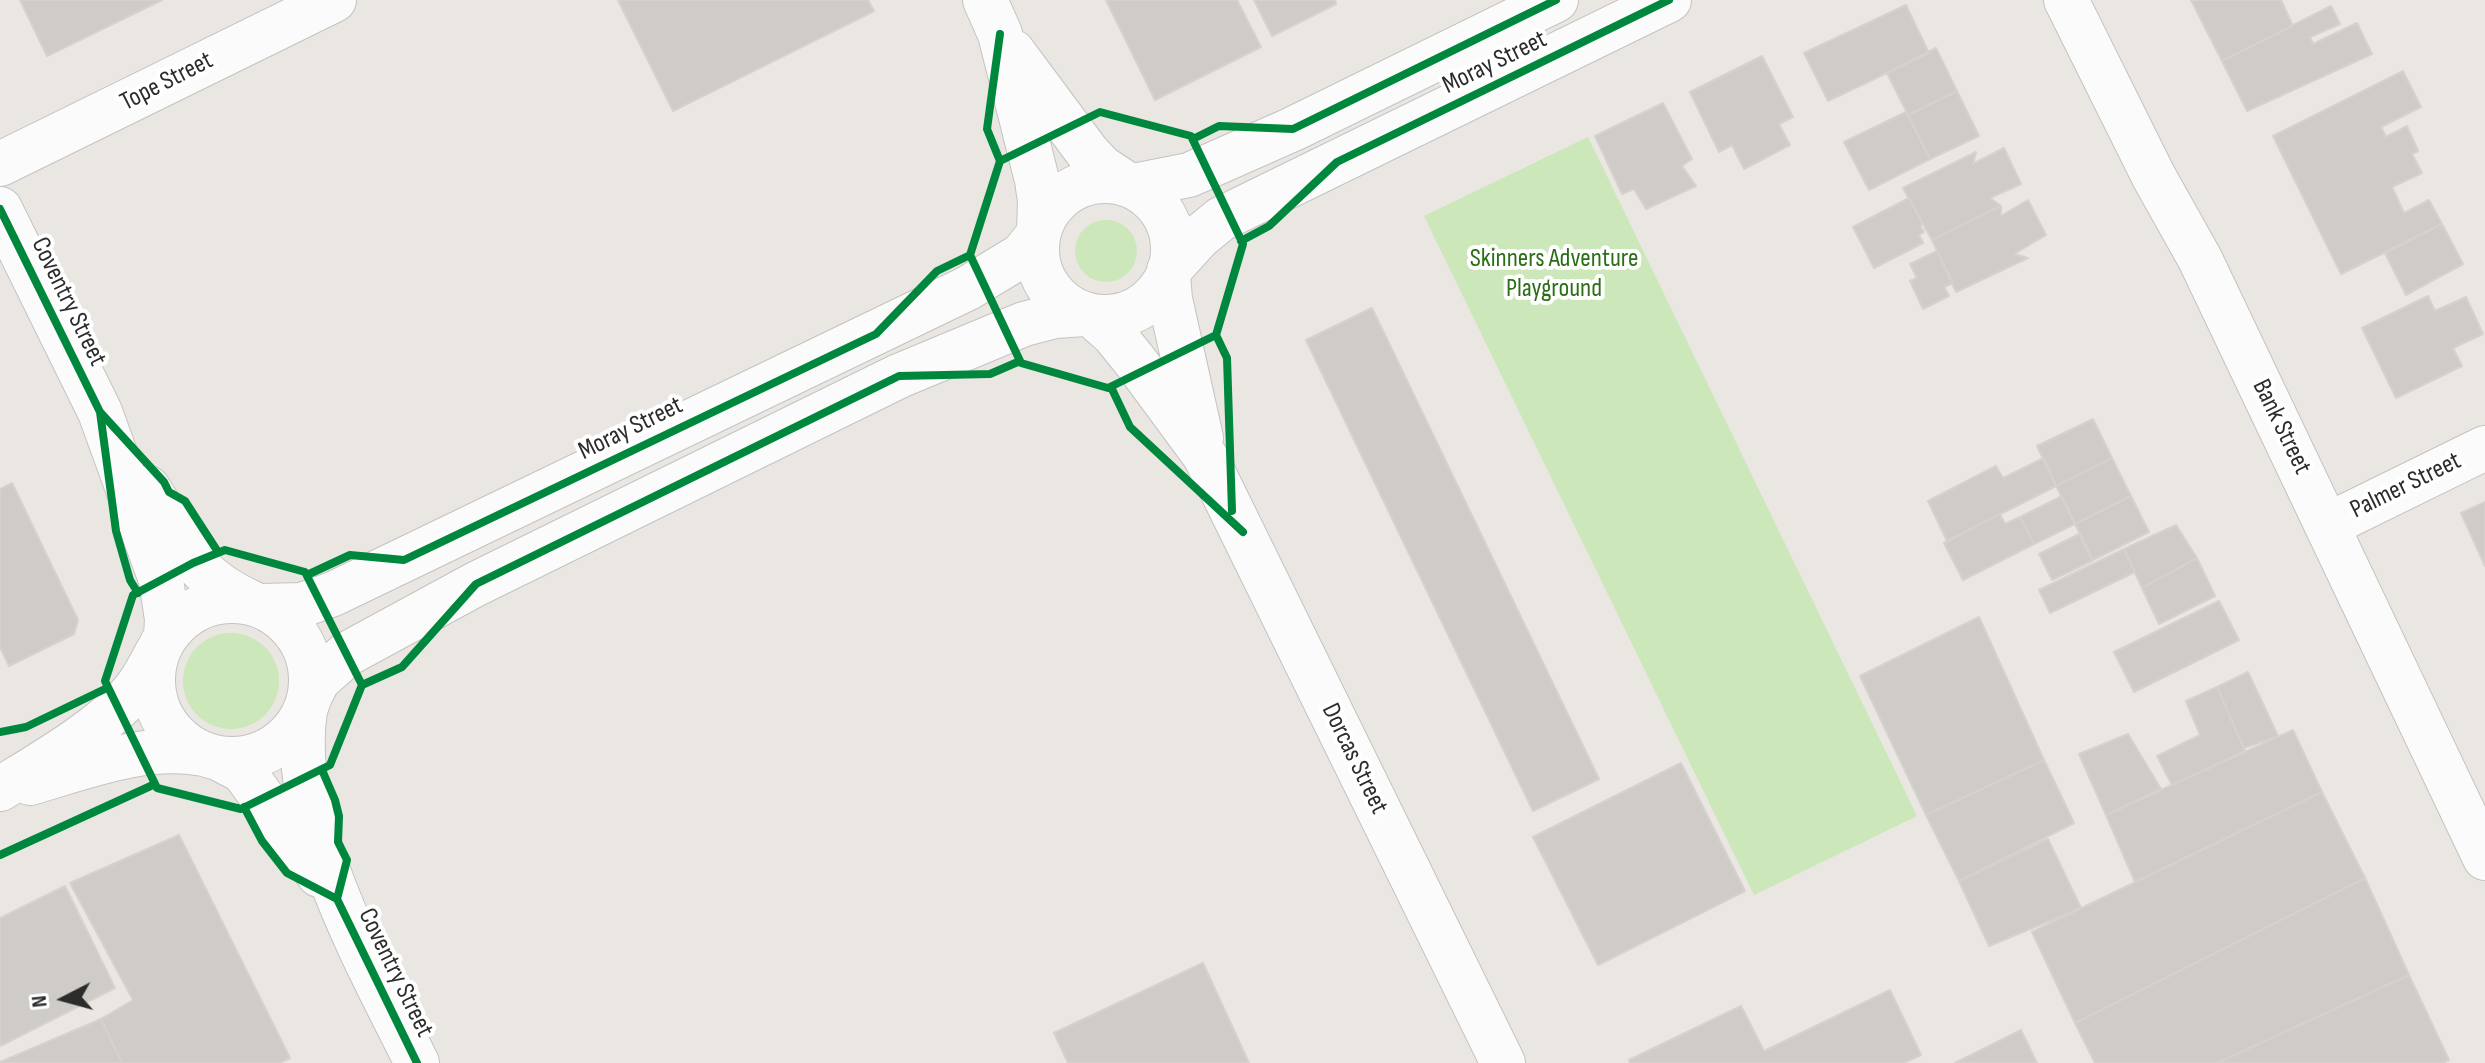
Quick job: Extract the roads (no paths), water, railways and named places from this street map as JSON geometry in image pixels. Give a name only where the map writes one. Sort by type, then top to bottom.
[{"type":"street","name":"Tope Street","points":[[0,164],[334,0]]},
{"type":"street","name":"Moray Street","points":[[1129,185],[1189,175],[1293,129],[1556,0]]},
{"type":"street","name":"Moray Street","points":[[1168,273],[1192,244],[1221,219],[1669,0]]},
{"type":"street","name":"Bank Street","points":[[2066,0],[2154,177],[2200,259],[2485,858]]},
{"type":"street","points":[[0,790],[140,753],[178,750],[245,758],[270,749],[291,733],[318,680],[347,654],[476,584],[899,376],[1024,324],[1055,316],[1108,317],[1137,309],[1150,300],[1168,273],[1172,242],[1170,228],[1156,203],[1101,167],[1088,153],[992,17]]},
{"type":"street","points":[[992,17],[1039,190],[1036,250],[1042,277],[1059,299],[1088,315]]},
{"type":"street","points":[[1039,232],[1054,203],[1079,185],[1109,180],[1129,185]]},
{"type":"street","name":"Coventry Street","points":[[0,209],[100,412],[193,563],[221,588],[256,605]]},
{"type":"street","name":"Moray Street","points":[[256,605],[302,605],[333,594],[958,293],[1022,255],[1039,232]]},
{"type":"street","name":"Dorcas Street","points":[[1168,273],[1170,299],[1205,456]]},
{"type":"street","name":"Dorcas Street","points":[[1088,315],[1114,335],[1205,456],[1503,1063]]},
{"type":"street","name":"Coventry Street","points":[[100,412],[161,580],[167,619],[164,641]]},
{"type":"street","name":"Palmer Street","points":[[2328,525],[2485,448]]},
{"type":"street","points":[[0,790],[117,708],[133,692],[175,625],[197,609],[224,602],[256,605],[288,624],[305,650],[310,666],[307,704]]},
{"type":"street","points":[[164,641],[156,659],[153,688],[161,716],[179,739],[211,756]]},
{"type":"street","name":"Coventry Street","points":[[307,704],[302,768],[337,899],[417,1063]]},
{"type":"street","name":"Coventry Street","points":[[211,756],[236,767],[249,778],[337,899]]},
{"type":"park label","name":"Skinners Adventure Playground","points":[[1554,274]]}]
